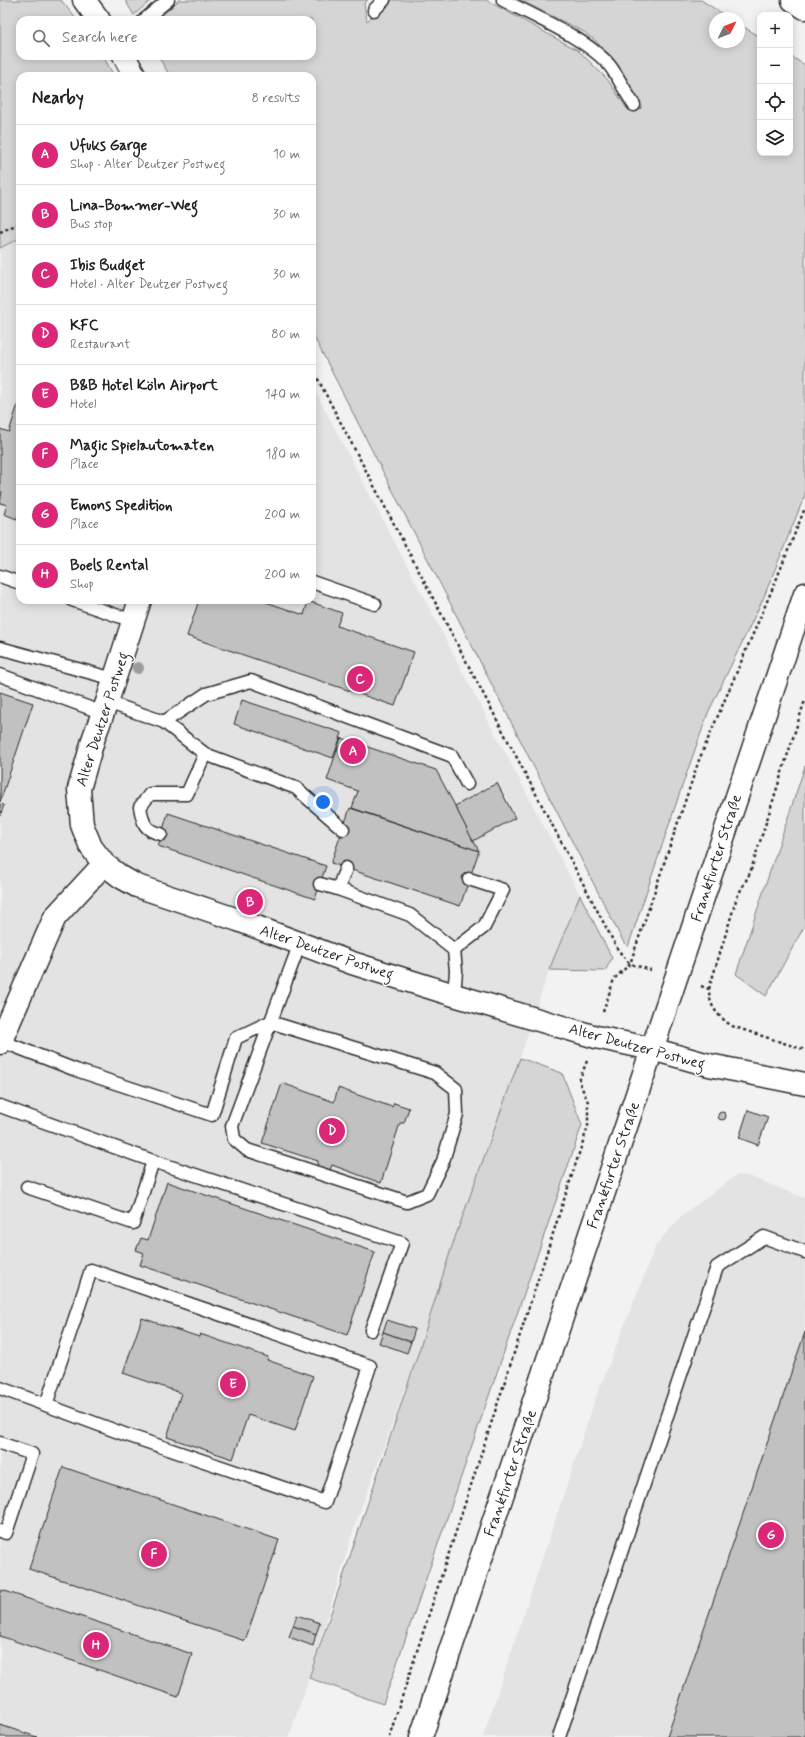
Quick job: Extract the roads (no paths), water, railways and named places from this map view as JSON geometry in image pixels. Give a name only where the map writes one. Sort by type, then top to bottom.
[{"type":"main road","points":[[84,0],[96,16]]},
{"type":"main road","points":[[793,0],[805,8]]},
{"type":"main road","points":[[126,60],[133,72]]},
{"type":"main road","name":"Frankfurter Straße","points":[[421,1737],[805,594]]},
{"type":"main road","name":"Alter Deutzer Postweg","points":[[139,604],[78,788],[82,825],[92,847],[104,864],[120,877],[138,886],[238,920],[352,962],[454,995],[596,1037],[652,1049],[709,1065],[805,1084]]},
{"type":"main road","points":[[0,1042],[55,917],[104,864]]},
{"type":"lane","points":[[149,16],[168,0]]},
{"type":"lane","points":[[374,10],[384,0]]},
{"type":"lane","points":[[503,0],[586,45],[609,66],[634,105]]},
{"type":"lane","points":[[0,576],[16,582]]},
{"type":"lane","points":[[316,583],[375,604]]},
{"type":"lane","points":[[84,604],[133,621]]},
{"type":"lane","points":[[0,648],[114,678]]},
{"type":"lane","points":[[0,675],[105,707],[164,722],[205,754],[296,788],[342,828]]},
{"type":"lane","points":[[164,722],[206,694],[251,681],[452,756],[468,784]]},
{"type":"lane","points":[[161,834],[154,832],[144,824],[140,807],[150,794],[187,794],[205,754]]},
{"type":"lane","points":[[338,889],[346,868]]},
{"type":"lane","points":[[454,950],[484,927],[503,890],[469,879]]},
{"type":"lane","points":[[320,884],[410,915],[454,950],[456,971],[454,995]]},
{"type":"lane","points":[[0,1042],[76,1070],[212,1116],[236,1038],[270,1022],[435,1073],[456,1089],[457,1114],[443,1161],[427,1194],[407,1202],[247,1150],[234,1139],[232,1126],[270,1022],[300,943]]},
{"type":"lane","points":[[0,1106],[153,1161],[402,1243],[371,1330]]},
{"type":"lane","points":[[27,1187],[133,1223],[153,1161]]},
{"type":"lane","points":[[559,1737],[717,1267],[764,1237],[805,1252]]},
{"type":"lane","points":[[0,1388],[124,1434],[325,1502],[370,1366],[92,1270],[46,1405]]},
{"type":"lane","points":[[0,1443],[32,1454],[6,1533],[0,1531]]},
{"type":"place","name":"Ibis Budget","points":[[360,679]]},
{"type":"place","name":"Ufuks Garge","points":[[353,751]]},
{"type":"place","name":"Lina-Bommer-Weg","points":[[250,902]]},
{"type":"place","name":"KFC","points":[[332,1131]]},
{"type":"place","name":"B&B Hotel Köln Airport","points":[[233,1384]]},
{"type":"place","name":"Emons Spedition","points":[[771,1535]]},
{"type":"place","name":"Magic Spielautomaten","points":[[154,1554]]},
{"type":"place","name":"Boels Rental","points":[[96,1645]]}]
